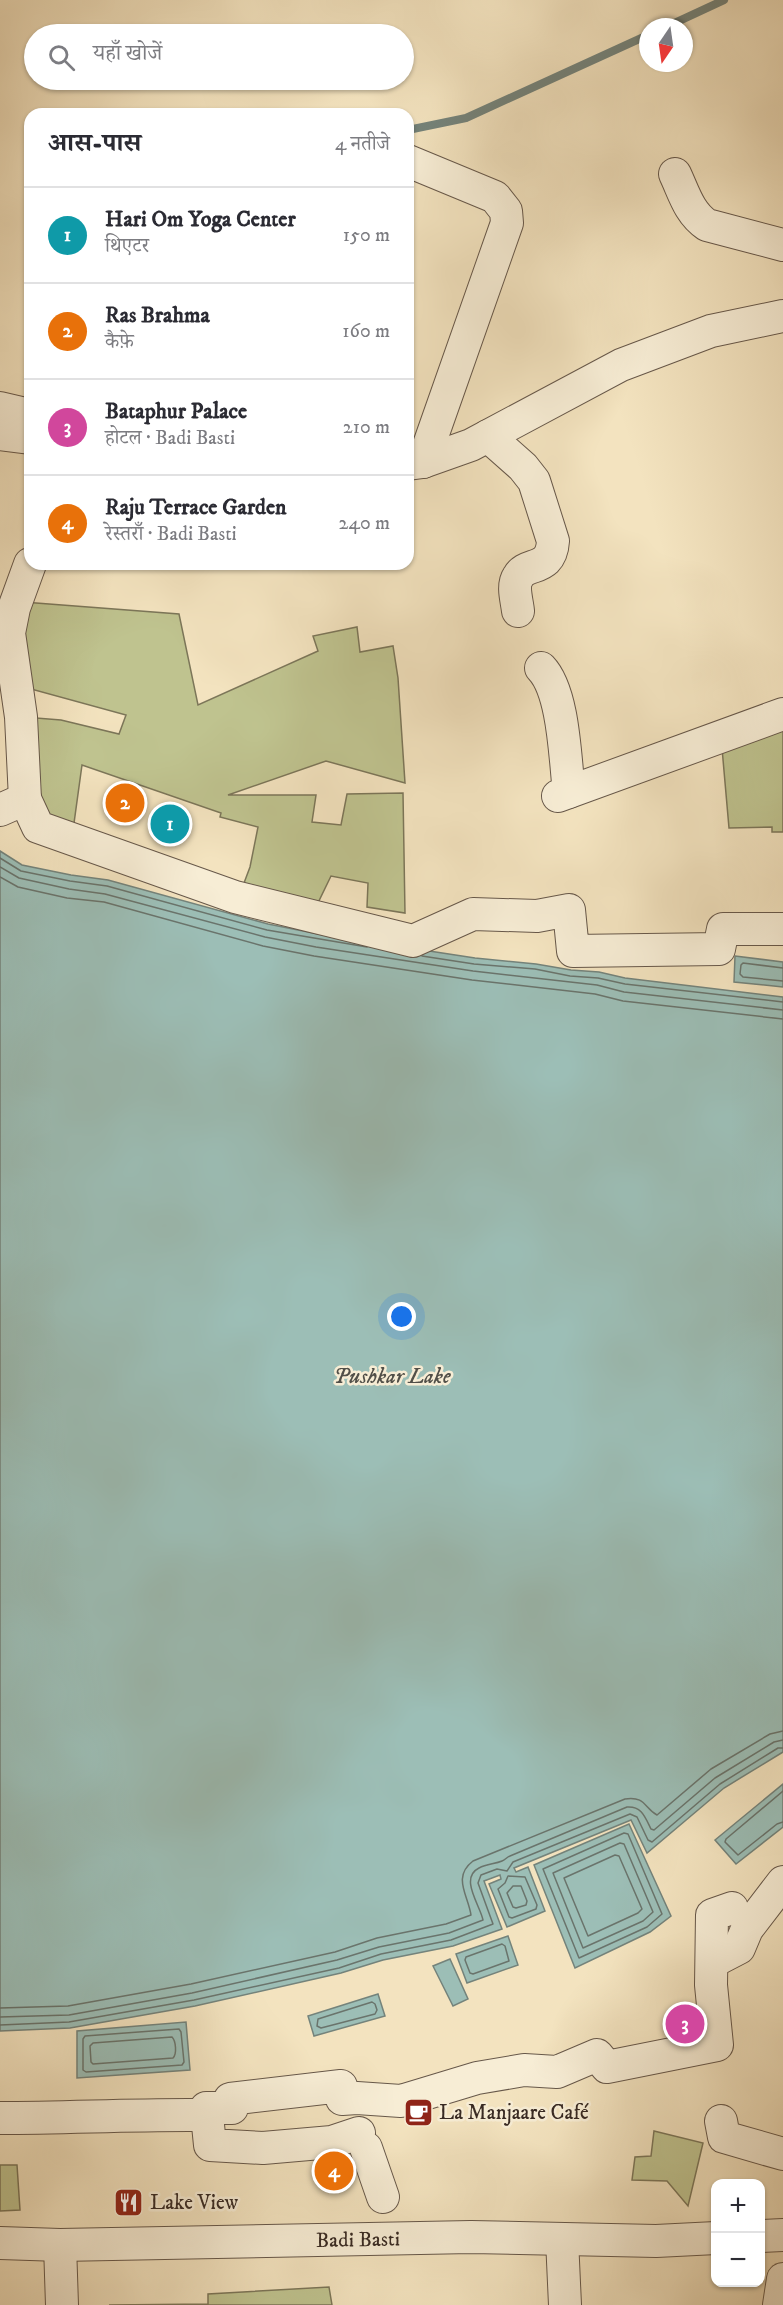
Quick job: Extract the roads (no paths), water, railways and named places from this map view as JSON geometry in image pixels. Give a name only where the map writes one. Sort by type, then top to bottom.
[{"type":"street","points":[[414,163],[495,197],[506,211],[507,223],[415,463]]},
{"type":"street","points":[[675,174],[691,210],[707,225],[783,245]]},
{"type":"street","points":[[415,463],[471,445],[621,365],[711,330],[783,316]]},
{"type":"street","points":[[488,436],[524,467],[534,481],[553,542],[547,560],[523,571],[518,576],[515,586],[518,610]]},
{"type":"street","points":[[28,570],[14,608],[9,633],[20,708],[11,805],[38,827],[235,897],[413,941],[473,914],[537,916],[569,910],[573,951],[719,949],[723,930],[783,929]]},
{"type":"street","points":[[541,668],[548,676],[556,697],[563,794],[783,714]]},
{"type":"street","points":[[712,1962],[739,1948],[747,1929],[783,1882]]},
{"type":"street","points":[[206,2108],[232,2108],[230,2099],[340,2086],[342,2099],[401,2101],[477,2078],[524,2070],[557,2072],[597,2055],[607,2067],[717,2045],[711,1985],[712,1916],[732,1908]]},
{"type":"street","points":[[0,2118],[63,2118],[115,2114],[207,2115],[210,2145],[263,2148],[362,2140],[382,2197]]},
{"type":"street","points":[[721,2121],[724,2137],[783,2154]]},
{"type":"street","points":[[765,2236],[783,2235]]},
{"type":"street","name":"Badi Basti","points":[[0,2243],[60,2245],[471,2237],[656,2241],[711,2238]]},
{"type":"street","points":[[562,2239],[565,2305]]},
{"type":"street","points":[[60,2245],[62,2305]]},
{"type":"street","points":[[779,2305],[783,2279]]},
{"type":"water","name":"Pushkar Lake","points":[[0,851],[22,865],[108,880],[268,924],[318,934],[475,958],[783,997],[783,1752],[724,1788],[647,1853],[631,1820],[514,1868],[516,1872],[528,1867],[545,1911],[507,1927],[489,1884],[501,1879],[500,1875],[484,1881],[502,1929],[453,1946],[383,1960],[341,1973],[195,2006],[70,2028],[0,2031]]},
{"type":"water","points":[[735,956],[783,962],[783,987],[734,982]]},
{"type":"water","points":[[783,1784],[783,1827],[736,1864],[715,1840]]},
{"type":"water","points":[[629,1824],[671,1916],[650,1932],[575,1968],[534,1865]]},
{"type":"water","points":[[508,1936],[518,1965],[467,1983],[456,1954]]},
{"type":"water","points":[[450,1959],[468,1999],[453,2006],[433,1966]]},
{"type":"water","points":[[378,1994],[385,2016],[314,2036],[308,2016]]},
{"type":"water","points":[[186,2022],[190,2070],[77,2078],[77,2031]]},
{"type":"waterway","points":[[685,18],[724,0]]},
{"type":"waterway","points":[[414,129],[466,118],[639,39]]},
{"type":"place","name":"Ras Brahma","points":[[125,803]]},
{"type":"place","name":"Hari Om Yoga Center","points":[[170,824]]},
{"type":"place","name":"Bataphur Palace","points":[[685,2024]]},
{"type":"place","name":"La Manjaare Café","points":[[418,2112]]},
{"type":"place","name":"Raju Terrace Garden","points":[[334,2171]]},
{"type":"place","name":"Lake View","points":[[129,2202]]}]
